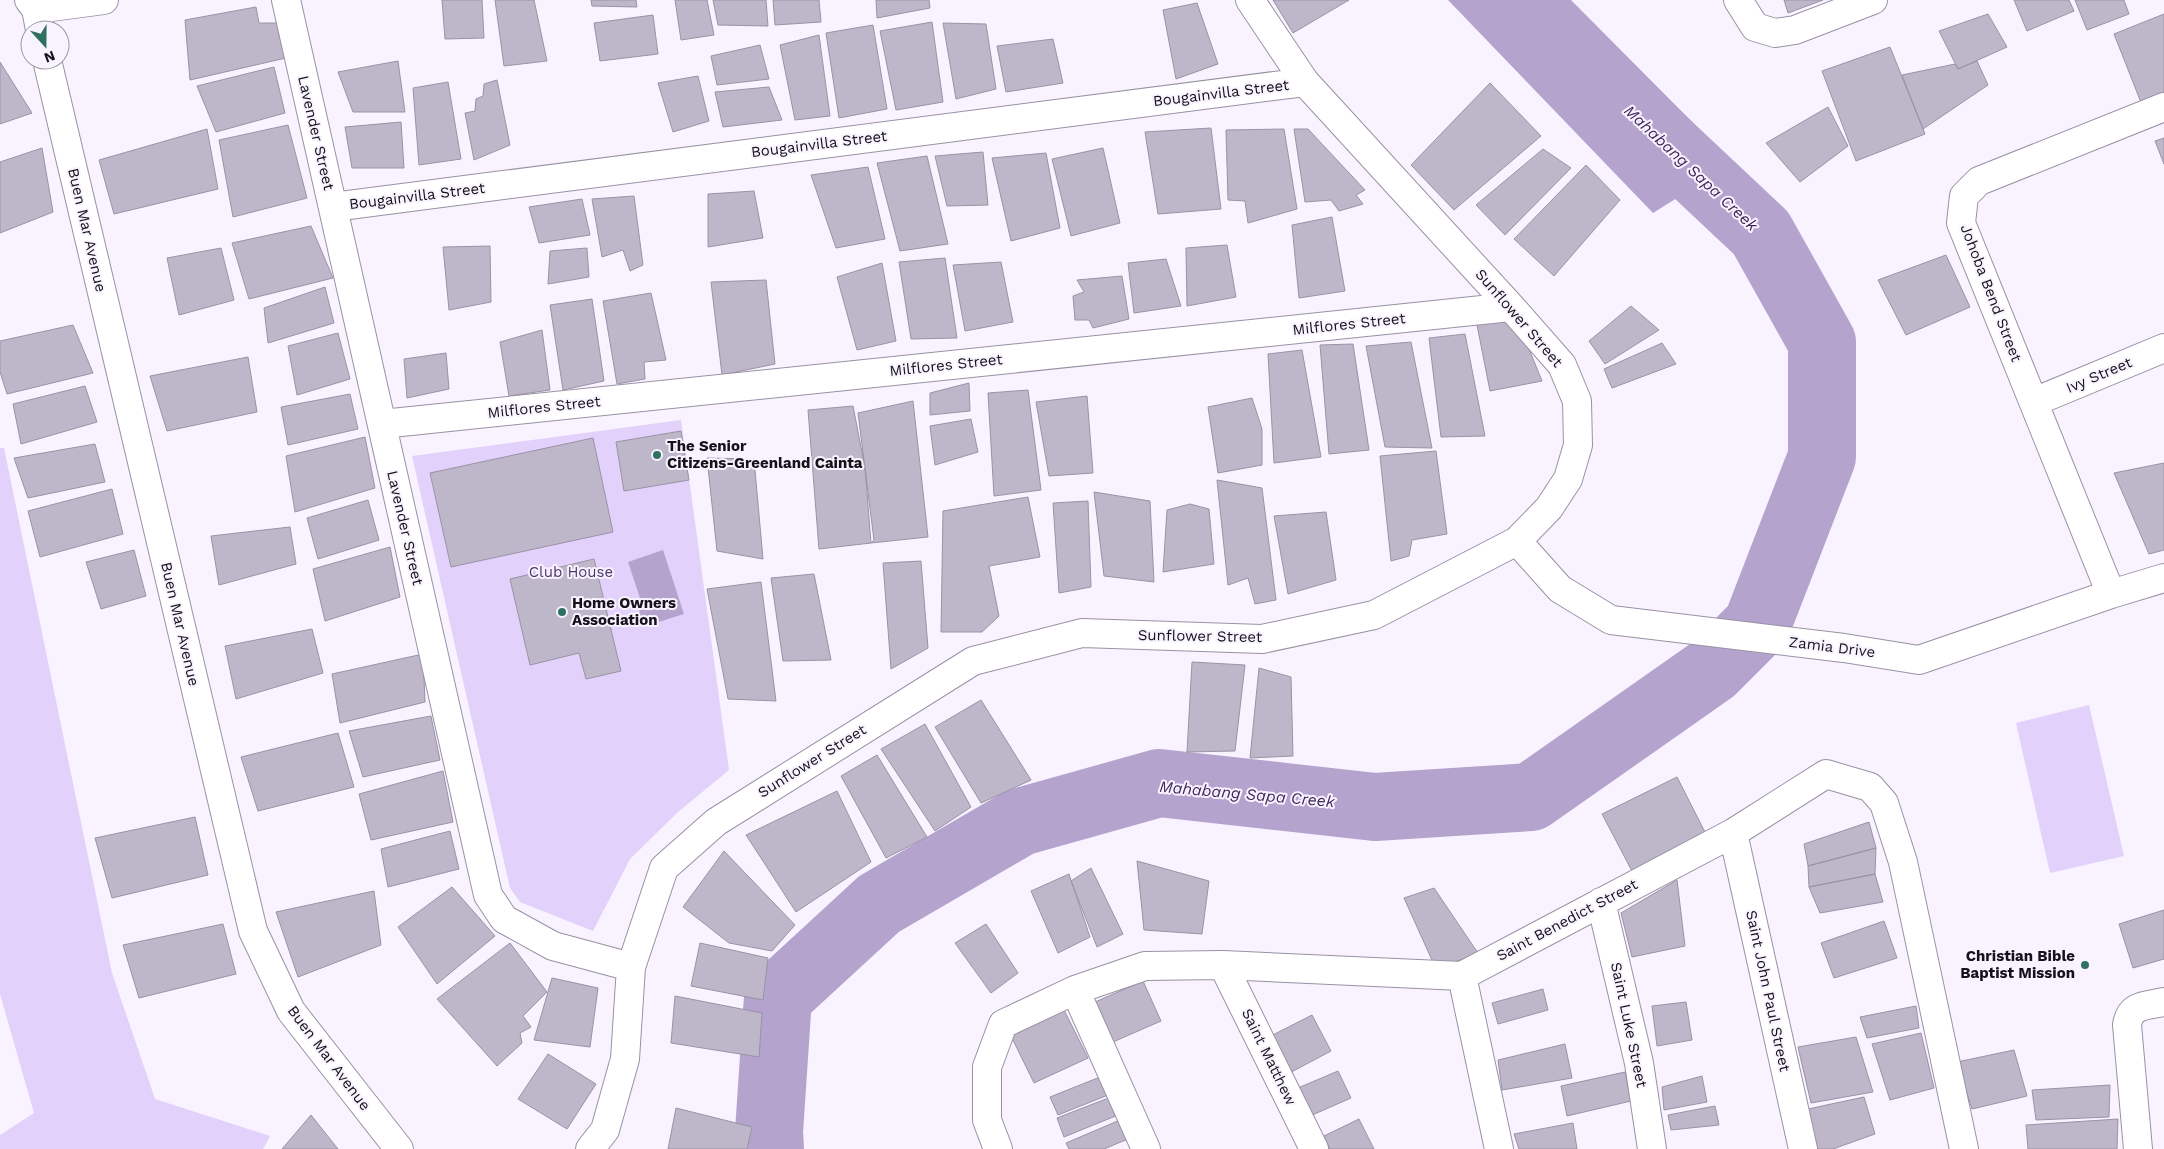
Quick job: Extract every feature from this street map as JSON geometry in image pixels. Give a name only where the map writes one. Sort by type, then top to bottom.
[{"type":"street","points":[[35,13],[104,0]]},
{"type":"street","name":"Lavender Street","points":[[286,0],[488,895],[504,919],[553,946],[631,967]]},
{"type":"street","name":"Sunflower Street","points":[[590,1149],[605,1130],[625,1059],[631,967],[664,868],[716,822],[972,660],[1082,633],[1262,639],[1374,615],[1517,541],[1549,508],[1568,479],[1578,445],[1577,402],[1562,365],[1304,82],[1250,0]]},
{"type":"street","points":[[1738,0],[1755,27],[1775,33],[1795,30],[1873,0]]},
{"type":"street","name":"Buen Mar Avenue","points":[[49,70],[253,931],[291,1011],[399,1149]]},
{"type":"street","name":"Bougainvilla Street","points":[[333,207],[1304,82]]},
{"type":"street","name":"Johoba Bend Street","points":[[2110,594],[1961,223],[1964,196],[1979,181],[2164,107]]},
{"type":"street","name":"Milflores Street","points":[[382,424],[1511,307]]},
{"type":"street","name":"Ivy Street","points":[[2034,402],[2164,348]]},
{"type":"street","name":"Zamia Drive","points":[[1517,541],[1560,589],[1611,620],[1844,648],[1919,660],[2110,594],[2164,578]]},
{"type":"street","name":"Saint Benedict Street","points":[[1462,976],[1733,833],[1826,774],[1870,787],[1884,803],[1903,862],[1964,1149]]},
{"type":"street","name":"Saint John Paul Street","points":[[1733,833],[1803,1149]]},
{"type":"street","name":"Saint Luke Street","points":[[1601,902],[1639,1063],[1652,1149]]},
{"type":"street","points":[[998,1149],[987,1120],[987,1067],[1003,1024],[1075,990],[1145,966],[1224,965],[1462,976],[1498,1149]]},
{"type":"street","name":"Saint Matthew","points":[[1224,965],[1314,1149]]},
{"type":"street","points":[[1075,990],[1146,1149]]},
{"type":"street","points":[[2138,1149],[2127,1025],[2129,1015],[2136,1008],[2164,1002]]},
{"type":"green space","name":"Club House","points":[[681,420],[729,770],[678,812],[630,859],[593,931],[520,902],[510,888],[412,456]]},
{"type":"green space","points":[[0,448],[4,448],[112,973],[155,1099],[270,1136],[263,1149],[0,1149],[0,1135],[34,1113],[0,994]]},
{"type":"green space","points":[[2089,705],[2124,856],[2050,873],[2016,723]]},
{"type":"water","points":[[1448,0],[1571,0],[1733,163],[1653,213]]},
{"type":"water","points":[[663,550],[684,614],[643,627],[639,613],[642,604],[628,562]]},
{"type":"building","points":[[442,0],[482,0],[484,38],[445,39]]},
{"type":"building","points":[[495,0],[534,0],[547,61],[504,66]]},
{"type":"building","points":[[591,0],[636,0],[637,7],[592,6]]},
{"type":"building","points":[[675,0],[707,0],[714,35],[681,40]]},
{"type":"building","points":[[713,0],[766,0],[768,26],[718,25]]},
{"type":"building","points":[[773,0],[819,0],[821,22],[775,25]]},
{"type":"building","points":[[876,0],[929,0],[930,8],[877,18]]},
{"type":"building","points":[[1273,0],[1349,0],[1293,33]]},
{"type":"building","points":[[1784,0],[1823,0],[1788,13]]},
{"type":"building","points":[[2014,0],[2069,0],[2074,11],[2027,31]]},
{"type":"building","points":[[2075,0],[2124,0],[2129,14],[2087,30]]},
{"type":"building","points":[[1197,3],[1218,64],[1176,79],[1163,10]]},
{"type":"building","points":[[256,7],[259,23],[280,23],[286,58],[190,80],[185,20]]},
{"type":"building","points":[[1988,14],[2007,47],[1958,69],[1939,31]]},
{"type":"building","points":[[2164,14],[2164,101],[2144,110],[2114,34]]},
{"type":"building","points":[[653,15],[658,54],[600,61],[594,23]]},
{"type":"building","points":[[932,22],[943,102],[896,110],[880,31]]},
{"type":"building","points":[[943,23],[986,24],[996,89],[956,99]]},
{"type":"building","points":[[873,25],[887,109],[839,118],[826,33]]},
{"type":"building","points":[[819,35],[830,116],[795,120],[780,45]]},
{"type":"building","points":[[1053,39],[1063,83],[1006,92],[997,46]]},
{"type":"building","points":[[760,45],[769,79],[717,85],[711,56]]},
{"type":"building","points":[[1890,47],[1925,134],[1856,161],[1822,71]]},
{"type":"building","points":[[398,61],[405,112],[353,112],[338,72]]},
{"type":"building","points":[[1977,61],[1988,85],[1923,129],[1902,75],[1955,64],[1958,69]]},
{"type":"building","points":[[0,62],[32,113],[0,124]]},
{"type":"building","points":[[274,67],[285,113],[216,132],[197,86]]},
{"type":"building","points":[[698,76],[709,121],[673,132],[658,83]]},
{"type":"building","points":[[497,80],[510,145],[474,160],[465,113],[475,111],[476,99],[483,96],[484,84]]},
{"type":"building","points":[[448,82],[461,159],[419,165],[413,88]]},
{"type":"building","points":[[1490,83],[1541,136],[1454,210],[1411,165]]},
{"type":"building","points":[[769,87],[782,120],[723,127],[715,92]]},
{"type":"building","points":[[1828,107],[1848,146],[1800,182],[1766,143]]},
{"type":"building","points":[[401,122],[404,168],[352,168],[345,127]]},
{"type":"building","points":[[288,125],[307,198],[233,217],[219,140]]},
{"type":"building","points":[[1211,128],[1221,209],[1158,214],[1145,132]]},
{"type":"building","points":[[207,129],[218,189],[114,214],[99,160]]},
{"type":"building","points":[[1284,129],[1297,209],[1248,223],[1245,201],[1228,200],[1226,130]]},
{"type":"building","points":[[1294,129],[1308,129],[1365,190],[1356,195],[1363,204],[1339,211],[1331,200],[1305,202]]},
{"type":"building","points":[[2164,138],[2164,164],[2155,141]]},
{"type":"building","points":[[42,148],[53,212],[0,233],[0,162]]},
{"type":"building","points":[[1103,148],[1120,223],[1071,236],[1052,159]]},
{"type":"building","points":[[1543,149],[1571,168],[1505,235],[1476,205]]},
{"type":"building","points":[[983,152],[988,205],[947,206],[935,156]]},
{"type":"building","points":[[1046,153],[1060,228],[1011,241],[992,158]]},
{"type":"building","points":[[927,156],[948,244],[900,251],[877,163]]},
{"type":"building","points":[[1586,165],[1620,200],[1554,276],[1514,239]]},
{"type":"building","points":[[868,167],[885,239],[836,248],[811,175]]},
{"type":"building","points":[[754,191],[763,238],[708,247],[708,194]]},
{"type":"building","points":[[634,196],[643,265],[630,271],[623,250],[602,257],[592,199]]},
{"type":"building","points":[[582,199],[590,235],[539,243],[529,207]]},
{"type":"building","points":[[1332,217],[1345,291],[1299,298],[1292,225]]},
{"type":"building","points":[[311,226],[333,278],[249,299],[232,243]]},
{"type":"building","points":[[1227,245],[1236,297],[1187,306],[1186,248]]},
{"type":"building","points":[[490,246],[491,302],[449,310],[443,247]]},
{"type":"building","points":[[221,248],[234,300],[179,315],[167,258]]},
{"type":"building","points":[[587,248],[589,277],[548,284],[550,251]]},
{"type":"building","points":[[1946,255],[1970,307],[1906,335],[1878,280]]},
{"type":"building","points":[[945,258],[957,338],[911,339],[899,262]]},
{"type":"building","points":[[1166,259],[1181,306],[1134,313],[1128,263]]},
{"type":"building","points":[[1001,262],[1013,322],[965,331],[953,265]]},
{"type":"building","points":[[882,263],[896,341],[857,350],[837,277]]},
{"type":"building","points":[[1122,276],[1129,319],[1093,328],[1089,320],[1075,320],[1073,296],[1084,292],[1077,280]]},
{"type":"building","points":[[766,280],[775,364],[722,375],[711,282]]},
{"type":"building","points":[[325,287],[334,323],[268,343],[264,308]]},
{"type":"building","points":[[651,293],[666,360],[644,362],[645,379],[617,384],[603,301]]},
{"type":"building","points":[[592,299],[604,381],[563,390],[550,305]]},
{"type":"building","points":[[1631,306],[1659,330],[1605,364],[1589,341]]},
{"type":"building","points":[[1476,320],[1511,322],[1529,349],[1542,381],[1490,391]]},
{"type":"building","points":[[73,325],[93,373],[7,394],[0,372],[0,341]]},
{"type":"building","points":[[542,330],[550,390],[509,396],[500,342]]},
{"type":"building","points":[[338,333],[350,379],[297,395],[288,346]]},
{"type":"building","points":[[1465,334],[1485,436],[1441,437],[1429,338]]},
{"type":"building","points":[[1411,342],[1432,448],[1385,447],[1366,346]]},
{"type":"building","points":[[1662,343],[1676,364],[1612,388],[1604,369]]},
{"type":"building","points":[[1353,344],[1369,450],[1329,454],[1320,345]]},
{"type":"building","points":[[1302,350],[1321,457],[1274,463],[1268,354]]},
{"type":"building","points":[[446,353],[449,389],[407,398],[404,359]]},
{"type":"building","points":[[248,357],[257,412],[167,431],[150,376]]},
{"type":"building","points":[[969,383],[970,411],[930,415],[930,393]]},
{"type":"building","points":[[85,386],[97,422],[21,444],[13,404]]},
{"type":"building","points":[[1028,390],[1041,490],[994,496],[988,393]]},
{"type":"building","points":[[350,394],[358,429],[288,445],[281,407]]},
{"type":"building","points":[[1087,396],[1093,473],[1049,476],[1036,402]]},
{"type":"building","points":[[1252,398],[1262,429],[1262,465],[1218,473],[1208,407]]},
{"type":"building","points":[[913,401],[928,537],[871,543],[874,540],[858,413]]},
{"type":"building","points":[[853,406],[865,468],[871,543],[819,549],[808,410]]},
{"type":"building","points":[[971,419],[978,452],[935,465],[930,426]]},
{"type":"building","points":[[681,431],[689,480],[624,491],[616,442]]},
{"type":"building","points":[[365,437],[375,488],[295,512],[286,456]]},
{"type":"building","points":[[593,438],[613,532],[451,567],[430,473]]},
{"type":"building","points":[[95,444],[105,482],[28,498],[14,458]]},
{"type":"building","points":[[1436,451],[1447,534],[1412,540],[1409,556],[1391,561],[1380,456]]},
{"type":"building","points":[[707,458],[754,459],[763,559],[717,551]]},
{"type":"building","points":[[2164,463],[2164,550],[2149,554],[2114,473]]},
{"type":"building","points":[[1217,480],[1262,488],[1276,600],[1255,604],[1248,578],[1228,585]]},
{"type":"building","points":[[112,489],[123,534],[40,557],[28,511]]},
{"type":"building","points":[[1094,492],[1150,501],[1154,582],[1104,576]]},
{"type":"building","points":[[1028,497],[1040,557],[989,566],[999,616],[982,632],[941,632],[943,511]]},
{"type":"building","points":[[368,500],[379,540],[318,559],[307,518]]},
{"type":"building","points":[[1088,501],[1091,587],[1059,593],[1053,503]]},
{"type":"building","points":[[1190,504],[1209,509],[1214,564],[1163,572],[1167,510]]},
{"type":"building","points":[[1326,512],[1336,580],[1288,594],[1274,516]]},
{"type":"building","points":[[290,527],[296,564],[219,585],[211,536]]},
{"type":"building","points":[[390,547],[400,597],[325,621],[313,569]]},
{"type":"building","points":[[134,550],[146,596],[101,609],[86,562]]},
{"type":"building","name":"Home Owners Association","points":[[594,559],[621,671],[586,679],[579,653],[530,665],[510,579]]},
{"type":"building","points":[[921,561],[928,648],[891,669],[883,563]]},
{"type":"building","points":[[814,574],[831,660],[783,661],[771,578]]},
{"type":"building","points":[[761,582],[776,701],[728,699],[707,589]]},
{"type":"building","points":[[312,629],[323,673],[236,699],[225,646]]},
{"type":"building","points":[[423,654],[425,702],[340,723],[332,674]]},
{"type":"building","points":[[1192,662],[1245,665],[1235,751],[1187,752]]},
{"type":"building","points":[[1259,668],[1291,677],[1293,756],[1250,758]]},
{"type":"building","points":[[981,700],[1031,780],[981,803],[935,727]]},
{"type":"building","points":[[431,716],[440,760],[363,777],[349,731]]},
{"type":"building","points":[[925,724],[971,807],[935,831],[881,749]]},
{"type":"building","points":[[338,733],[354,787],[258,811],[241,757]]},
{"type":"building","points":[[877,755],[927,837],[886,858],[841,776]]},
{"type":"building","points":[[443,771],[453,822],[371,840],[359,794]]},
{"type":"building","points":[[1677,777],[1708,838],[1633,873],[1602,814]]},
{"type":"building","points":[[837,791],[871,862],[796,912],[746,835]]},
{"type":"building","points":[[195,817],[208,875],[112,898],[95,838]]},
{"type":"building","points":[[1869,822],[1876,848],[1808,866],[1804,844]]},
{"type":"building","points":[[450,831],[459,869],[388,887],[381,849]]},
{"type":"building","points":[[1876,848],[1875,874],[1809,887],[1808,866]]},
{"type":"building","points":[[724,851],[795,925],[772,951],[729,943],[683,907]]},
{"type":"building","points":[[1137,861],[1209,881],[1202,934],[1144,930]]},
{"type":"building","points":[[1091,868],[1123,934],[1097,947],[1071,881]]},
{"type":"building","points":[[1069,874],[1090,937],[1058,953],[1031,891]]},
{"type":"building","points":[[1875,874],[1883,902],[1820,913],[1809,887]]},
{"type":"building","points":[[1677,880],[1685,946],[1632,957],[1621,913]]},
{"type":"building","points":[[452,887],[495,936],[437,984],[398,927]]},
{"type":"building","points":[[1434,888],[1478,953],[1436,969],[1404,898]]},
{"type":"building","points":[[374,891],[381,945],[298,977],[276,912]]},
{"type":"building","points":[[2164,910],[2164,959],[2133,968],[2119,924]]},
{"type":"building","points":[[1884,921],[1897,958],[1834,978],[1821,943]]},
{"type":"building","points":[[223,924],[236,974],[139,998],[123,945]]},
{"type":"building","points":[[986,924],[1018,973],[991,993],[955,943]]},
{"type":"building","points":[[510,943],[547,992],[523,1016],[531,1027],[520,1033],[522,1043],[497,1066],[437,999]]},
{"type":"building","points":[[700,943],[768,958],[763,1000],[691,986]]},
{"type":"building","points":[[552,978],[598,988],[590,1047],[534,1040]]},
{"type":"building","points":[[1143,981],[1161,1021],[1113,1042],[1095,1002]]},
{"type":"building","points":[[1543,989],[1548,1010],[1498,1024],[1492,1003]]},
{"type":"building","points":[[675,996],[762,1013],[759,1057],[671,1043]]},
{"type":"building","points":[[1686,1002],[1692,1040],[1657,1046],[1652,1006]]},
{"type":"building","points":[[1916,1006],[1919,1028],[1867,1038],[1860,1017]]},
{"type":"building","points":[[1064,1010],[1088,1058],[1034,1083],[1011,1036]]},
{"type":"building","points":[[1312,1015],[1331,1051],[1282,1077],[1263,1040]]},
{"type":"building","points":[[1921,1033],[1934,1088],[1890,1100],[1872,1044]]},
{"type":"building","points":[[1856,1037],[1873,1092],[1811,1103],[1798,1047]]},
{"type":"building","points":[[1565,1044],[1572,1078],[1502,1090],[1498,1060]]},
{"type":"building","points":[[2014,1050],[2027,1096],[1972,1109],[1957,1062]]},
{"type":"building","points":[[548,1054],[596,1084],[567,1129],[518,1099]]},
{"type":"building","points":[[1338,1071],[1351,1098],[1310,1116],[1298,1088]]},
{"type":"building","points":[[1625,1072],[1631,1101],[1567,1116],[1561,1086]]},
{"type":"building","points":[[1702,1076],[1707,1102],[1664,1110],[1662,1087]]},
{"type":"building","points":[[1100,1077],[1108,1095],[1058,1115],[1050,1097]]},
{"type":"building","points":[[2110,1085],[2109,1117],[2036,1120],[2032,1090]]},
{"type":"building","points":[[1111,1097],[1118,1115],[1064,1137],[1057,1118]]},
{"type":"building","points":[[1864,1097],[1875,1134],[1833,1149],[1815,1149],[1808,1109]]},
{"type":"building","points":[[1715,1106],[1719,1125],[1671,1130],[1668,1115]]},
{"type":"building","points":[[676,1108],[752,1127],[747,1149],[668,1149]]},
{"type":"building","points":[[311,1115],[338,1149],[282,1149]]},
{"type":"building","points":[[1359,1119],[1374,1149],[1330,1149],[1324,1136]]},
{"type":"building","points":[[2118,1119],[2117,1149],[2028,1149],[2026,1125]]},
{"type":"building","points":[[1120,1120],[1128,1139],[1104,1149],[1069,1149],[1066,1143]]},
{"type":"building","points":[[1573,1123],[1577,1149],[1519,1149],[1514,1134]]},
{"type":"waterway","name":"Mahabang Sapa Creek","points":[[770,1149],[769,1132],[778,997],[879,904],[1020,822],[1159,783],[1375,807],[1531,797],[1712,670],[1757,625],[1822,457],[1822,342],[1761,233],[1513,0]]},
{"type":"place","name":"The Senior Citizens-Greenland Cainta","points":[[657,455]]},
{"type":"place","name":"Home Owners Association","points":[[562,612]]},
{"type":"place","name":"Christian Bible Baptist Mission","points":[[2085,965]]}]
